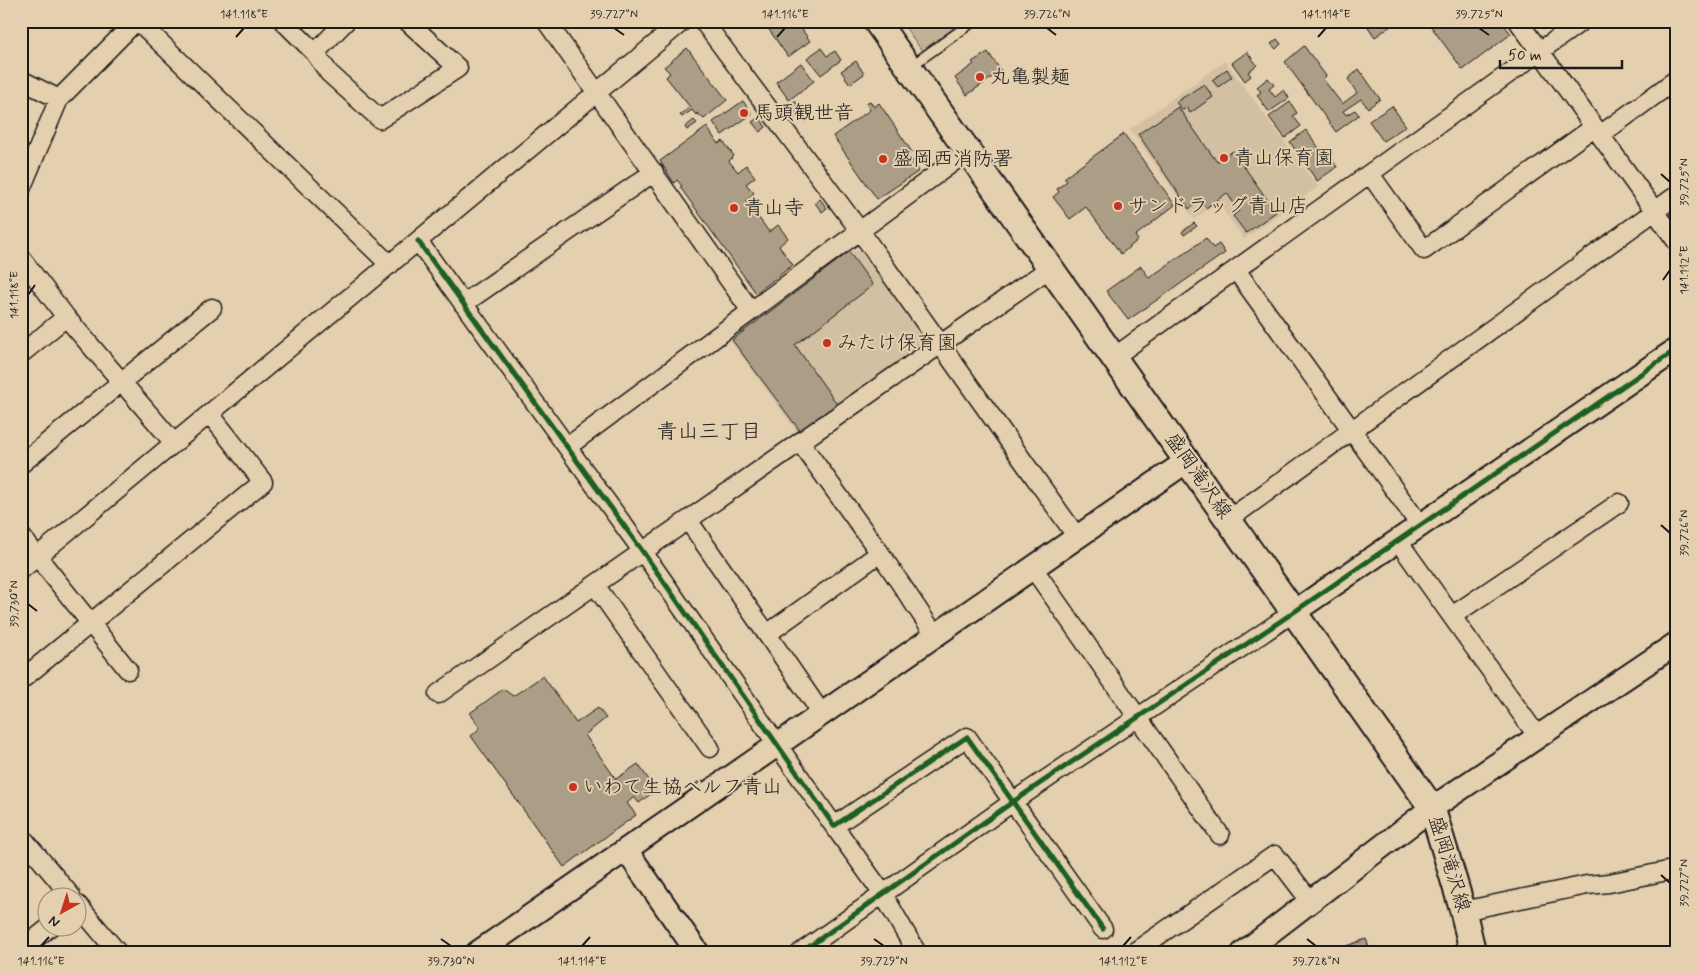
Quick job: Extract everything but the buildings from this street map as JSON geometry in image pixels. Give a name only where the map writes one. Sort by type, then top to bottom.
[{"type":"main road","name":"盛岡滝沢線","points":[[876,21],[1432,808],[1463,911],[1473,953]]},
{"type":"street","points":[[21,189],[59,99],[137,21],[390,265]]},
{"type":"street","points":[[283,21],[315,52],[329,73],[380,120],[458,68],[407,21]]},
{"type":"street","points":[[315,52],[346,21]]},
{"type":"street","points":[[546,21],[751,311]]},
{"type":"street","points":[[21,570],[683,21]]},
{"type":"street","points":[[703,21],[860,230],[1077,537]]},
{"type":"street","points":[[1518,21],[1677,242]]},
{"type":"street","points":[[1114,357],[1582,21]]},
{"type":"street","points":[[1370,174],[1424,250],[1597,131],[1677,79]]},
{"type":"street","points":[[21,80],[59,99]]},
{"type":"street","points":[[567,447],[968,151]]},
{"type":"street","points":[[463,304],[654,172]]},
{"type":"street","points":[[1228,520],[1677,195]]},
{"type":"street","points":[[418,242],[643,552],[778,744],[882,894],[917,953]]},
{"type":"street","points":[[21,258],[66,317],[174,443]]},
{"type":"street","points":[[438,694],[1050,268]]},
{"type":"street","points":[[1236,270],[1420,525]]},
{"type":"street","points":[[21,464],[212,308]]},
{"type":"street","points":[[21,354],[66,317]]},
{"type":"street","points":[[800,953],[1014,801],[1294,612],[1677,349]]},
{"type":"street","points":[[21,680],[263,482],[210,414]]},
{"type":"street","points":[[800,442],[880,553],[935,635]]},
{"type":"street","points":[[476,953],[1187,461]]},
{"type":"street","points":[[1452,616],[1619,503]]},
{"type":"street","points":[[688,520],[822,714]]},
{"type":"street","points":[[21,536],[128,670]]},
{"type":"street","points":[[1398,541],[1538,737]]},
{"type":"street","points":[[767,634],[880,553]]},
{"type":"street","points":[[1033,568],[1220,835]]},
{"type":"street","points":[[595,585],[710,748]]},
{"type":"street","points":[[1243,953],[1312,902],[1432,808],[1677,643]]},
{"type":"street","points":[[834,826],[967,737],[1103,929]]},
{"type":"street","points":[[23,841],[62,886]]},
{"type":"street","points":[[626,850],[698,953]]},
{"type":"street","points":[[1132,953],[1275,855],[1312,902]]},
{"type":"street","points":[[1463,911],[1587,884],[1609,883],[1677,869]]},
{"type":"street","points":[[88,917],[118,953]]},
{"type":"street","points":[[21,950],[38,936]]},
{"type":"lane","points":[[909,68],[974,21]]},
{"type":"shaded area","points":[[901,21],[963,21],[922,51]]},
{"type":"shaded area","points":[[1536,21],[1556,21],[1543,31]]},
{"type":"shaded area","name":"青山保育園","points":[[1225,61],[1318,187],[1244,239],[1218,203],[1194,219],[1130,129]]},
{"type":"shaded area","name":"みたけ保育園","points":[[848,250],[865,252],[925,338],[921,347],[800,436],[729,339]]},
{"type":"cycle path","points":[[418,241],[643,552],[834,826],[967,737],[1103,929]]},
{"type":"cycle path","points":[[800,953],[1014,801],[1294,612],[1677,349]]},
{"type":"place","name":"丸亀製麺","points":[[980,77]]},
{"type":"place","name":"馬頭観世音","points":[[744,113]]},
{"type":"place","name":"青山保育園","points":[[1224,158]]},
{"type":"place","name":"盛岡西消防署","points":[[883,159]]},
{"type":"place","name":"サンドラッグ青山店","points":[[1118,206]]},
{"type":"place","name":"青山寺","points":[[734,208]]},
{"type":"place","name":"みたけ保育園","points":[[827,343]]},
{"type":"place","name":"いわて生協ベルフ青山","points":[[573,787]]},
{"type":"district","name":"青山三丁目","points":[[709,432]]}]
